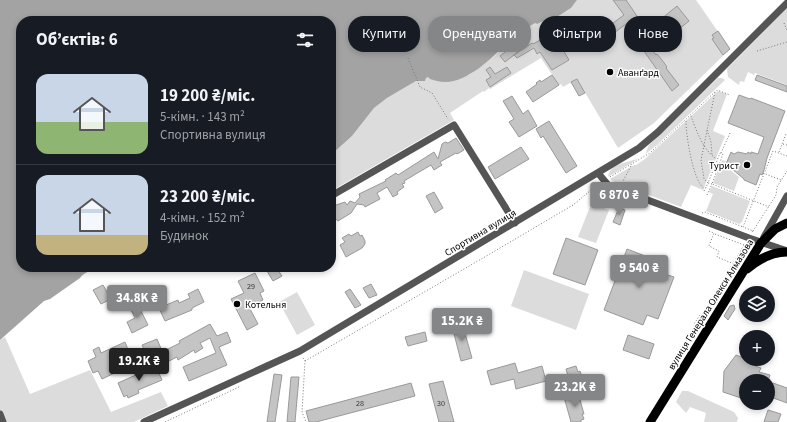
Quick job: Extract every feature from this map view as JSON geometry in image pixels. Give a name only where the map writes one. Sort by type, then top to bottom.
[{"type":"main road","points":[[761,242],[775,229],[787,223]]},
{"type":"main road","name":"вулиця Генерала Олекси Алмазова","points":[[650,422],[761,242]]},
{"type":"main road","points":[[740,276],[765,256],[787,251]]},
{"type":"street","name":"Спортивна вулиця","points":[[144,422],[300,352],[639,148],[658,132],[787,3]]},
{"type":"street","points":[[336,193],[452,125],[455,126],[515,223]]},
{"type":"street","points":[[598,173],[608,185],[787,251]]},
{"type":"street","name":"вулиця Генерала Олекси Алмазова","points":[[761,242],[787,196]]},
{"type":"street","points":[[0,414],[3,422]]},
{"type":"path","points":[[784,23],[787,31]]},
{"type":"path","points":[[757,51],[787,42]]},
{"type":"path","points":[[408,58],[420,87],[432,93],[452,125]]},
{"type":"path","points":[[304,361],[496,251],[650,153],[686,121],[717,90],[730,95]]},
{"type":"path","points":[[715,92],[701,160],[704,179],[708,183],[768,207]]},
{"type":"path","points":[[690,116],[704,144],[712,156],[717,159]]},
{"type":"path","points":[[686,121],[690,152],[699,184],[705,190],[717,159],[730,132]]},
{"type":"path","points":[[707,130],[711,142],[712,156]]},
{"type":"path","points":[[779,153],[786,134]]},
{"type":"path","points":[[782,144],[787,145]]},
{"type":"path","points":[[753,231],[743,227],[773,151],[787,156]]},
{"type":"path","points":[[707,195],[723,154],[721,153]]},
{"type":"path","points":[[622,186],[632,164]]},
{"type":"path","points":[[751,235],[776,195],[777,188],[787,171]]},
{"type":"path","points":[[764,173],[781,180]]},
{"type":"path","points":[[596,186],[603,189]]},
{"type":"path","points":[[704,229],[744,245]]},
{"type":"path","points":[[714,233],[709,246],[719,251],[717,257],[734,264]]},
{"type":"path","points":[[681,349],[695,328],[694,324],[700,315],[703,315],[746,242]]},
{"type":"path","points":[[300,352],[304,361],[302,412],[306,422]]},
{"type":"path","points":[[165,422],[244,385]]},
{"type":"shaded area","points":[[0,0],[577,0],[571,8],[559,16],[539,16],[539,23],[531,25],[531,16],[428,16],[428,52],[497,52],[471,74],[462,78],[445,82],[430,79],[428,77],[425,81],[416,81],[387,98],[374,108],[352,136],[336,150],[336,16],[16,16],[16,272],[87,272],[50,299],[44,301],[0,340]]},
{"type":"shaded area","points":[[577,0],[696,0],[730,49],[654,123],[618,148],[577,79],[563,87],[561,84],[559,85],[541,58],[490,89],[489,88],[484,92],[483,91],[450,113],[454,120],[336,188],[336,150],[352,136],[374,108],[387,98],[416,81],[425,81],[426,77],[434,80],[469,75],[499,52],[531,52],[531,25],[535,22],[537,24],[539,23],[539,52],[616,52],[616,16],[559,16],[571,8]]},
{"type":"shaded area","points":[[787,8],[787,85],[755,73],[754,75],[748,72],[744,82],[740,81],[739,85],[728,77],[727,69]]},
{"type":"shaded area","points":[[718,78],[725,80],[658,144],[646,153],[649,145]]},
{"type":"shaded area","points":[[718,91],[727,94],[713,131],[725,136],[703,190],[691,185],[681,207],[614,182],[610,179],[645,159]]},
{"type":"shaded area","points":[[641,157],[627,166],[608,177],[613,168]]},
{"type":"shaded area","points":[[722,160],[726,161],[724,165],[739,177],[734,191],[713,183]]},
{"type":"shaded area","points":[[712,186],[750,201],[742,222],[739,224],[706,211],[713,194],[709,192]]},
{"type":"shaded area","points":[[591,204],[609,210],[596,243],[578,237]]},
{"type":"shaded area","points":[[524,270],[589,294],[576,330],[511,306]]},
{"type":"shaded area","points":[[297,292],[315,325],[297,335],[279,302]]},
{"type":"shaded area","points":[[5,337],[30,394],[90,370],[111,412],[161,392],[168,406],[134,422],[0,422],[0,340]]},
{"type":"shaded area","points":[[682,391],[688,391],[734,412],[738,418],[737,422],[704,422],[706,413],[690,407],[686,413],[676,402]]},
{"type":"building","points":[[613,0],[626,0],[637,16],[624,16],[624,26],[616,32],[616,21],[624,15]]},
{"type":"building","points":[[677,6],[689,21],[682,27],[682,16],[665,16]]},
{"type":"building","points":[[718,31],[730,49],[723,55],[712,39],[714,38],[712,35]]},
{"type":"building","points":[[539,41],[540,52],[537,54],[534,48],[531,50],[531,44]]},
{"type":"building","points":[[505,52],[518,52],[505,62],[500,56]]},
{"type":"building","points":[[518,52],[527,52],[517,58],[514,55]]},
{"type":"building","points":[[540,52],[564,52],[569,60],[552,70]]},
{"type":"building","points":[[645,52],[654,52],[656,55],[657,54],[667,67],[666,68],[679,85],[672,91]]},
{"type":"building","points":[[490,67],[495,74],[507,67],[511,73],[490,87],[486,80],[491,77],[486,70]]},
{"type":"building","points":[[552,75],[559,85],[533,102],[526,92],[540,80],[541,82]]},
{"type":"building","points":[[757,75],[787,86],[787,92],[755,80]]},
{"type":"building","points":[[577,79],[585,93],[579,96],[571,82]]},
{"type":"building","points":[[739,95],[785,111],[764,170],[762,175],[760,174],[756,185],[744,180],[726,164],[731,152],[734,154],[738,152],[747,154],[748,152],[751,154],[751,152],[758,154],[764,137],[728,123]]},
{"type":"building","points":[[512,96],[523,114],[528,110],[537,126],[519,137],[509,122],[514,119],[503,101]]},
{"type":"building","points":[[549,121],[577,166],[566,173],[543,136],[541,138],[536,129]]},
{"type":"building","points":[[456,138],[464,150],[440,162],[442,165],[434,170],[431,165],[404,181],[405,183],[402,184],[404,187],[393,197],[387,187],[377,193],[380,199],[365,207],[364,205],[357,204],[351,213],[338,221],[336,219],[336,205],[345,202],[347,205],[350,201],[355,203],[360,197],[359,194],[386,181],[385,180],[396,173],[398,175],[434,152],[438,159],[442,144],[445,142],[448,143]]},
{"type":"building","points":[[521,147],[529,159],[495,179],[488,167]]},
{"type":"building","points":[[434,192],[443,208],[435,213],[426,196]]},
{"type":"building","points":[[619,208],[625,210],[620,225],[613,222]]},
{"type":"building","points":[[358,232],[360,236],[362,235],[365,244],[362,248],[346,257],[340,245],[345,242],[342,238],[349,234],[351,236]]},
{"type":"building","points":[[566,238],[598,250],[585,285],[553,274]]},
{"type":"building","points":[[627,249],[666,264],[662,273],[674,277],[658,319],[647,315],[643,325],[604,310]]},
{"type":"building","points":[[268,272],[279,272],[282,276],[273,281]]},
{"type":"building","points":[[255,273],[264,291],[260,293],[263,300],[249,307],[258,324],[247,330],[231,299],[244,293],[238,281]]},
{"type":"building","points":[[371,284],[377,295],[369,298],[363,288]]},
{"type":"building","points":[[103,285],[111,299],[101,304],[93,290]]},
{"type":"building","points":[[198,289],[204,302],[192,308],[192,310],[165,321],[159,308],[178,300],[179,303],[190,298],[188,294]]},
{"type":"building","points":[[350,289],[361,305],[355,308],[345,292]]},
{"type":"building","points":[[140,303],[143,309],[140,309],[148,325],[132,333],[127,322],[135,318],[130,308]]},
{"type":"building","points":[[734,305],[735,309],[728,320],[724,316],[730,306]]},
{"type":"building","points":[[462,323],[472,358],[461,361],[452,326]]},
{"type":"building","points":[[210,324],[217,336],[227,332],[231,342],[219,347],[227,365],[189,381],[183,367],[216,353],[210,338],[200,343],[203,348],[195,353],[194,350],[178,360],[177,357],[167,362],[162,352],[180,343],[179,341]]},
{"type":"building","points":[[425,332],[427,341],[408,346],[405,337]]},
{"type":"building","points":[[628,335],[654,344],[649,359],[623,350]]},
{"type":"building","points":[[157,339],[162,351],[148,358],[142,345]]},
{"type":"building","points":[[125,342],[131,357],[118,362],[121,370],[102,379],[98,371],[93,373],[88,361],[96,357],[93,350],[99,347],[101,353]]},
{"type":"building","points":[[736,355],[739,356],[739,366],[755,366],[761,368],[759,372],[766,374],[739,374],[739,397],[723,392],[724,371]]},
{"type":"building","points":[[515,363],[518,373],[542,366],[546,381],[516,389],[514,379],[491,385],[487,371]]},
{"type":"building","points":[[576,366],[578,372],[580,371],[585,386],[583,386],[584,391],[573,394],[566,369]]},
{"type":"building","points":[[144,368],[147,374],[157,369],[162,380],[138,390],[139,393],[128,398],[127,395],[124,397],[118,383],[138,374],[137,371]]},
{"type":"building","points":[[274,374],[282,375],[275,422],[267,422]]},
{"type":"building","points":[[291,377],[299,377],[295,422],[287,422]]},
{"type":"building","points":[[443,381],[454,422],[439,422],[429,384]]},
{"type":"building","points":[[411,383],[415,396],[316,422],[309,422],[306,411]]},
{"type":"building","points":[[775,384],[787,388],[787,403],[775,399]]},
{"type":"building","points":[[578,393],[584,419],[581,420],[581,422],[571,422],[564,397]]},
{"type":"building","points":[[768,410],[781,414],[778,422],[764,422]]},
{"type":"place","name":"Аванґард","points":[[610,72]]},
{"type":"place","name":"Турист","points":[[747,165]]},
{"type":"place","name":"Котельня","points":[[237,304]]}]
